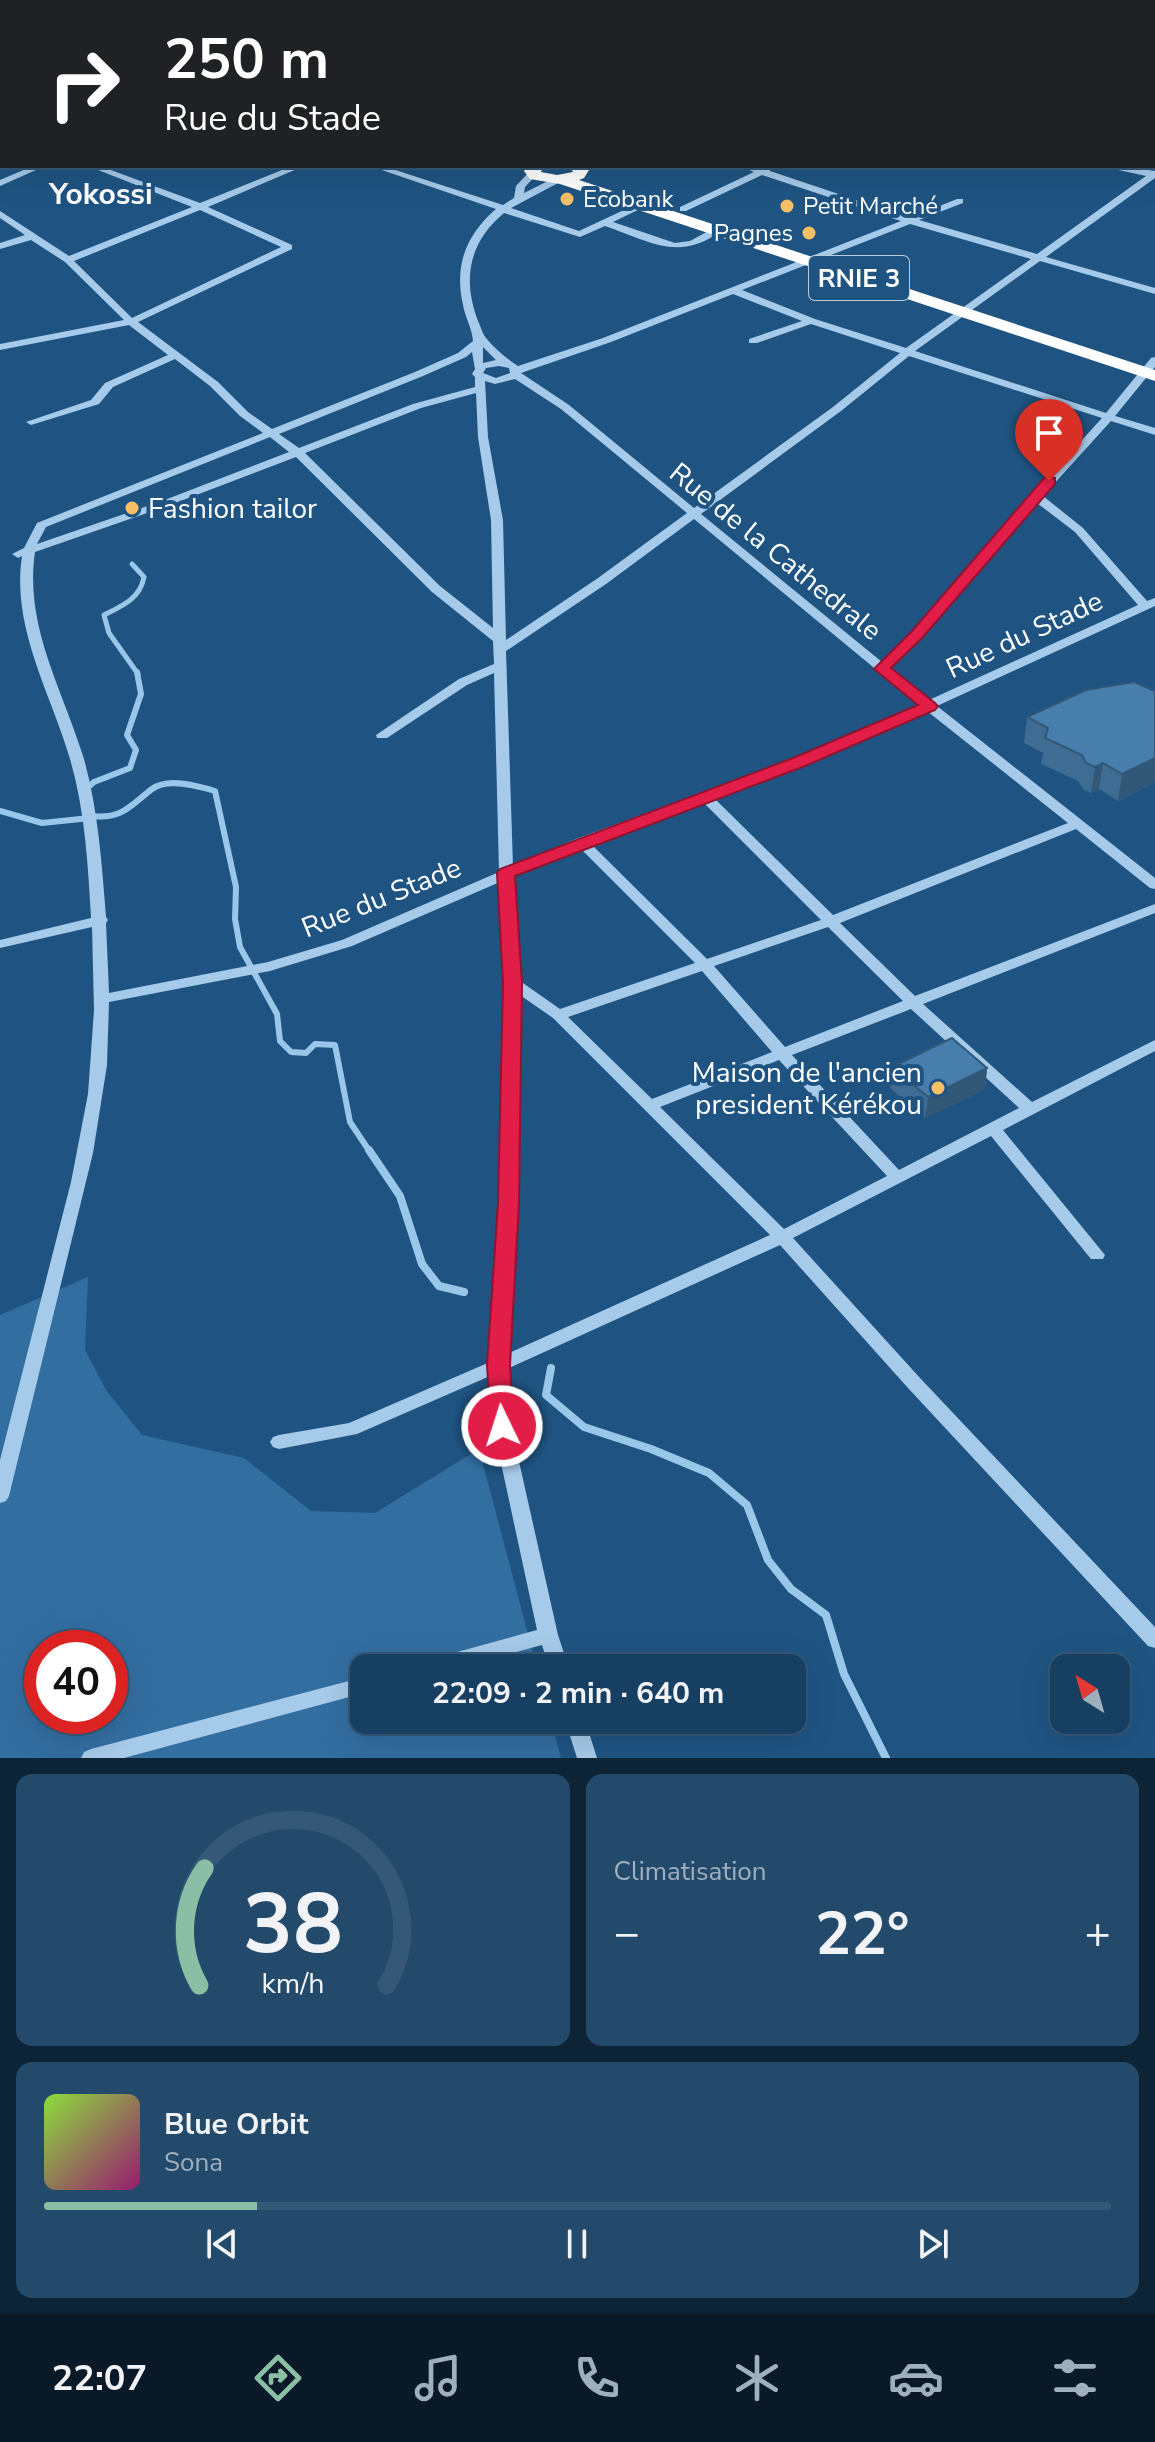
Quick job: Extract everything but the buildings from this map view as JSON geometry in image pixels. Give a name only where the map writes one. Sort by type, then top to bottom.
[{"type":"highway","name":"RNIE 3","points":[[561,180],[579,175],[580,168]]},
{"type":"highway","name":"RNIE 3","points":[[582,168],[816,258],[1153,366]]},
{"type":"highway","name":"RNIE 3","points":[[530,169],[717,230],[816,258]]},
{"type":"street","points":[[0,183],[36,168]]},
{"type":"street","points":[[0,347],[131,322],[289,247],[201,207],[97,168]]},
{"type":"street","points":[[68,260],[295,168]]},
{"type":"street","points":[[380,168],[580,234],[641,205]]},
{"type":"street","points":[[750,168],[911,221],[1155,291]]},
{"type":"street","points":[[683,209],[770,168]]},
{"type":"street","points":[[1117,168],[1155,174]]},
{"type":"street","points":[[518,198],[530,169]]},
{"type":"street","points":[[500,644],[693,514],[837,409],[909,351],[1155,174]]},
{"type":"street","points":[[554,1654],[502,1426],[498,1365],[509,1203],[513,983],[506,873],[497,520],[476,356],[478,339],[467,305],[468,253],[478,231],[500,209],[561,180]]},
{"type":"street","points":[[18,554],[166,503],[417,406],[479,378],[495,381],[607,340],[960,201]]},
{"type":"street","points":[[0,214],[68,260],[131,322],[214,384],[244,414],[297,452],[436,589],[500,644]]},
{"type":"street","points":[[606,223],[674,246],[692,244],[717,230]]},
{"type":"street","points":[[0,246],[33,236]]},
{"type":"street","points":[[732,290],[811,321],[1155,432]]},
{"type":"street","points":[[753,341],[811,321]]},
{"type":"street","points":[[12,590],[13,569],[24,539],[41,525],[450,361],[478,339]]},
{"type":"street","name":"Rue de la Cathedrale","points":[[478,339],[882,669],[1155,885]]},
{"type":"street","points":[[31,422],[95,402],[109,385],[176,355]]},
{"type":"street","points":[[479,378],[487,364],[505,363]]},
{"type":"street","points":[[882,669],[917,634],[1153,366]]},
{"type":"street","points":[[1036,496],[1079,530],[1150,604]]},
{"type":"street","name":"Rue du Stade","points":[[101,999],[247,971],[347,943],[581,842],[799,762],[1150,604]]},
{"type":"street","points":[[0,1496],[82,1175],[101,1039],[101,920],[85,785],[74,749],[26,649],[14,615]]},
{"type":"street","points":[[382,735],[463,682],[499,666]]},
{"type":"street","points":[[705,797],[913,1003],[1030,1109]]},
{"type":"street","points":[[558,1015],[831,921],[1077,824]]},
{"type":"street","points":[[581,842],[704,964],[783,1055],[897,1177]]},
{"type":"street","points":[[651,1105],[1155,908]]},
{"type":"street","points":[[0,944],[101,920]]},
{"type":"street","points":[[513,983],[558,1015],[782,1237],[1155,1640]]},
{"type":"street","points":[[279,1442],[351,1429],[782,1237],[1155,1045]]},
{"type":"street","points":[[993,1128],[1097,1255]]},
{"type":"street","points":[[481,1654],[548,1635]]},
{"type":"street","points":[[91,1758],[350,1689]]},
{"type":"street","points":[[579,1734],[587,1758]]},
{"type":"shaded area","points":[[88,1277],[85,1350],[106,1390],[142,1435],[244,1458],[311,1511],[375,1513],[479,1449],[533,1654],[350,1654],[350,1734],[555,1734],[561,1758],[0,1758],[0,1315]]},
{"type":"waterway","points":[[132,564],[144,577],[139,591],[129,601],[104,615],[109,633],[137,673]]},
{"type":"waterway","points":[[86,789],[94,782],[130,768],[136,750],[127,735],[141,694],[137,673]]},
{"type":"waterway","points":[[91,816],[118,813],[159,785],[184,784],[215,791],[236,887],[235,919],[240,947],[277,1014],[280,1041],[291,1052],[306,1053],[315,1044],[335,1045],[350,1122],[370,1152]]},
{"type":"waterway","points":[[0,811],[42,823],[90,818]]},
{"type":"waterway","points":[[369,1150],[400,1196],[422,1264],[439,1286],[464,1292]]},
{"type":"waterway","points":[[551,1368],[546,1395],[584,1427],[651,1449],[709,1473],[747,1505],[768,1560],[791,1589],[826,1615],[844,1674],[886,1758]]},
{"type":"place","name":"Ecobank","points":[[567,199]]},
{"type":"place","name":"Petit Marché","points":[[787,206]]},
{"type":"place","name":"Pagnes","points":[[809,233]]},
{"type":"place","name":"Fashion tailor","points":[[132,508]]},
{"type":"place","name":"Maison de l'ancien president Kérékou","points":[[938,1088]]},
{"type":"district","name":"Yokossi","points":[[101,194]]},
{"type":"route","points":[[502,1426],[498,1365],[509,1203],[513,983],[506,873],[581,842],[799,762],[929,706],[882,669],[948,600],[976,563],[1049,481]]}]
